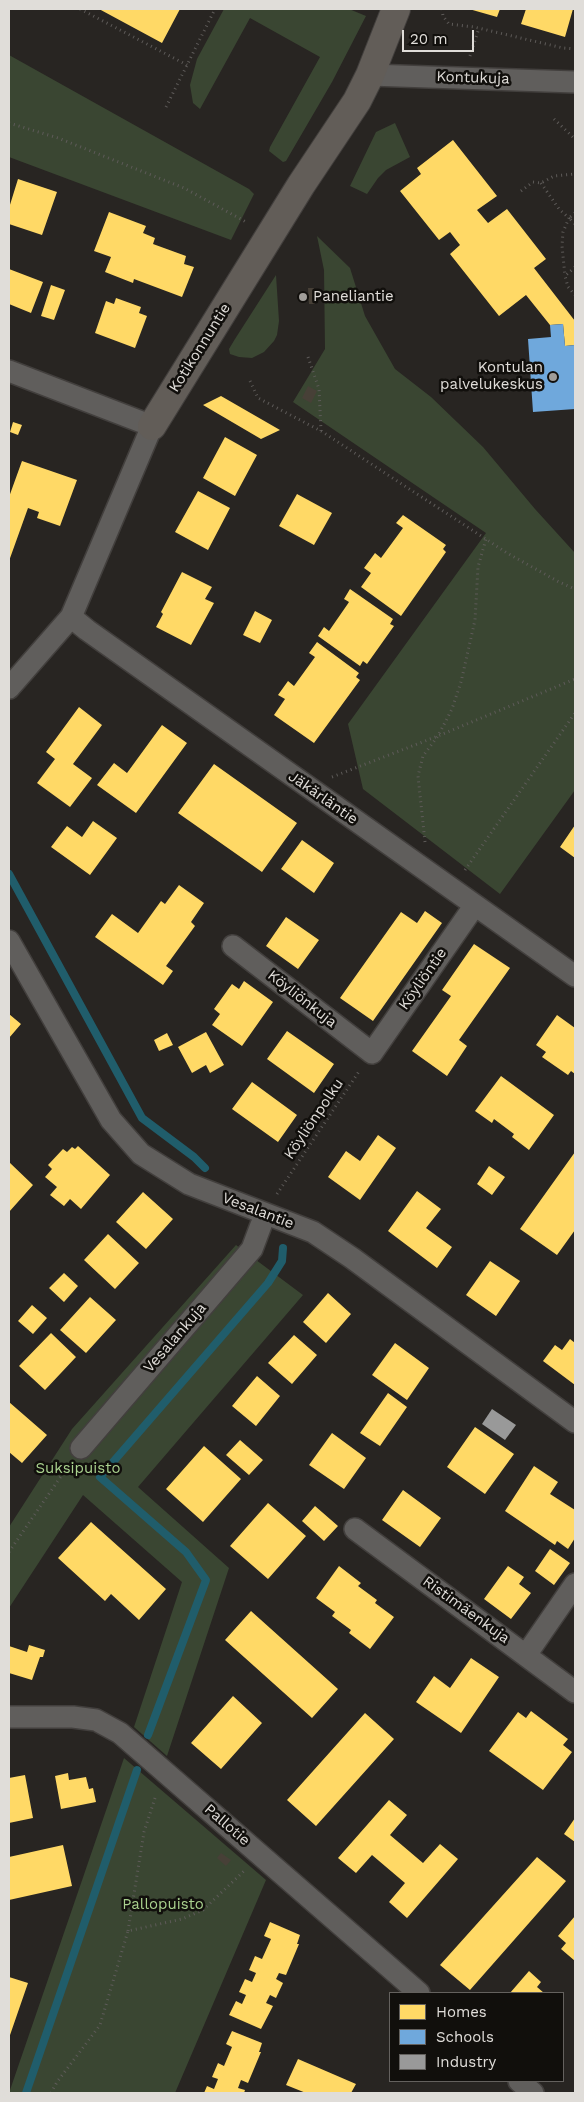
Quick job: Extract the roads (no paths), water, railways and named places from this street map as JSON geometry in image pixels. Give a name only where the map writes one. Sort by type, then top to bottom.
[{"type":"street","name":"Kotikonnuntie","points":[[9,688],[71,617],[152,426],[301,185],[356,101],[370,74],[396,9]]},
{"type":"street","name":"Kontukuja","points":[[370,74],[575,82]]},
{"type":"street","points":[[9,371],[152,426]]},
{"type":"street","name":"Jäkärläntie","points":[[71,617],[95,636],[575,976]]},
{"type":"street","name":"Köyliöntie","points":[[372,1053],[475,905]]},
{"type":"street","name":"Vesalantie","points":[[9,941],[111,1120],[141,1154],[189,1184],[313,1232],[352,1258],[575,1422]]},
{"type":"street","name":"Köyliönkuja","points":[[233,946],[372,1053]]},
{"type":"street","name":"Vesalankuja","points":[[80,1448],[252,1249],[261,1224]]},
{"type":"street","name":"Ristimäenkuja","points":[[355,1529],[575,1692]]},
{"type":"street","points":[[526,1655],[575,1584]]},
{"type":"street","name":"Pallotie","points":[[9,1717],[73,1717],[96,1720],[120,1732],[418,1992]]},
{"type":"street","points":[[520,2082],[533,2093]]},
{"type":"waterway","points":[[9,874],[142,1118],[194,1157],[205,1168]]},
{"type":"waterway","points":[[148,1735],[206,1580],[186,1552],[100,1477],[268,1283],[282,1261],[283,1248]]},
{"type":"waterway","points":[[26,2093],[137,1770]]},
{"type":"place","name":"Paneliantie","points":[[303,297]]},
{"type":"place","name":"Kontulan palvelukeskus","points":[[553,377]]},
{"type":"park label","name":"Suksipuisto","points":[[78,1469]]},
{"type":"park label","name":"Pallopuisto","points":[[163,1905]]}]
